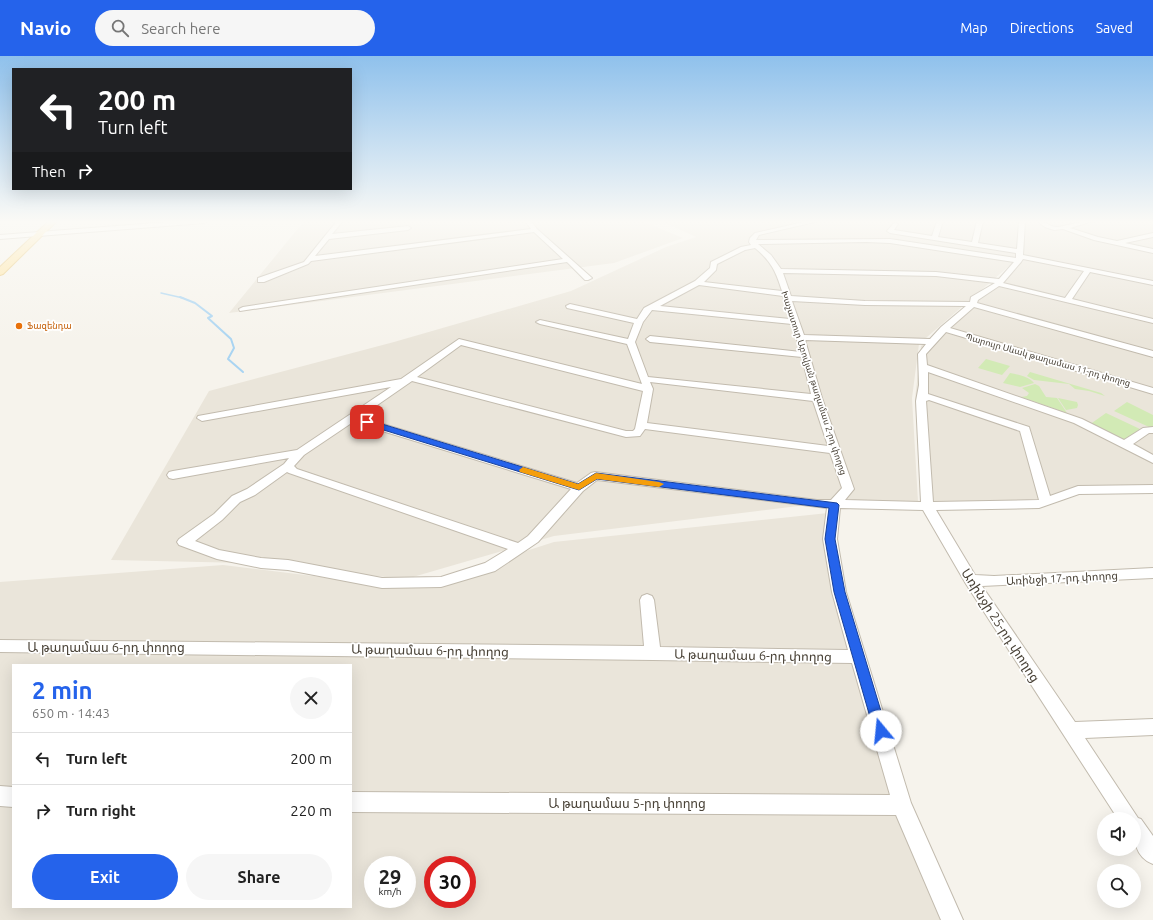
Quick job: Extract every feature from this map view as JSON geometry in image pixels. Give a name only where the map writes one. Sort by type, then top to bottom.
[{"type":"main road","points":[[0,272],[11,261]]},
{"type":"street","points":[[262,280],[294,269],[307,261]]},
{"type":"street","points":[[243,309],[559,261]]},
{"type":"street","points":[[569,261],[588,278]]},
{"type":"street","points":[[202,418],[408,380],[469,392],[626,434],[636,434],[639,432],[648,389],[631,342],[639,322],[647,310],[698,283],[714,269],[713,263],[716,261]]},
{"type":"street","name":"Խաչատուր Աբովյան թաղամաս 2-րդ փողոց","points":[[773,261],[779,271],[806,355],[817,398],[848,489],[834,505]]},
{"type":"street","points":[[927,506],[921,401],[923,398],[922,354],[944,329],[973,304],[974,299],[999,283],[1016,261]]},
{"type":"street","points":[[1046,261],[1153,283]]},
{"type":"street","points":[[1067,301],[1088,270]]},
{"type":"street","points":[[779,271],[836,274],[936,274],[999,283],[1067,301],[1152,318]]},
{"type":"street","points":[[698,283],[786,296],[865,303],[973,304],[1153,354]]},
{"type":"street","points":[[570,306],[639,322]]},
{"type":"street","points":[[651,308],[795,322]]},
{"type":"street","points":[[540,322],[631,342]]},
{"type":"street","name":"Պարույր Սևակ թաղամաս 11-րդ փողոց","points":[[944,329],[1149,392]]},
{"type":"street","points":[[800,337],[932,342]]},
{"type":"street","points":[[650,339],[806,355]]},
{"type":"street","points":[[648,389],[459,342],[408,380],[300,453],[288,466],[252,492],[236,499],[218,517],[184,542],[217,554],[261,564],[288,565],[382,583],[441,582],[490,567],[519,548],[532,539],[579,488],[596,476],[834,505],[927,506],[1039,504],[1078,490],[1153,489]]},
{"type":"street","points":[[923,367],[1078,421],[1125,444],[1153,460]]},
{"type":"street","points":[[645,379],[817,398]]},
{"type":"street","points":[[923,398],[930,397],[1025,429],[1045,501]]},
{"type":"street","points":[[352,418],[579,488]]},
{"type":"street","points":[[640,425],[834,450]]},
{"type":"street","points":[[1125,444],[1147,430],[1153,430]]},
{"type":"street","points":[[173,475],[300,453]]},
{"type":"street","points":[[288,466],[293,471],[519,548]]},
{"type":"street","points":[[834,505],[830,539],[839,592],[902,805],[952,920]]},
{"type":"street","name":"Առինջի 25-րդ փողոց","points":[[927,506],[971,580],[1124,812]]},
{"type":"street","name":"Առինջի 17-րդ փողոց","points":[[971,580],[994,581],[1153,574]]},
{"type":"street","points":[[647,600],[653,653]]},
{"type":"street","name":"Ա թաղամաս 6-րդ փողոց","points":[[0,646],[653,653],[859,657]]},
{"type":"street","points":[[1069,730],[1153,727]]},
{"type":"street","points":[[0,796],[12,797]]},
{"type":"street","name":"Ա թաղամաս 5-րդ փողոց","points":[[352,802],[902,805]]},
{"type":"street","points":[[1141,836],[1153,854]]},
{"type":"shaded area","points":[[271,261],[619,261],[614,263],[229,313]]},
{"type":"shaded area","points":[[635,261],[1014,261],[919,344],[912,398],[918,502],[831,502],[554,536],[406,579],[246,563],[111,560],[209,391],[394,342],[571,291]]},
{"type":"shaded area","points":[[1017,261],[1153,261],[1153,488],[1134,488],[1040,499],[923,503],[915,399],[921,346]]},
{"type":"shaded area","points":[[828,513],[840,622],[893,795],[949,920],[0,920],[0,582],[223,565],[411,588],[554,542]]},
{"type":"green space","points":[[986,359],[1010,366],[1002,375],[978,368]]},
{"type":"green space","points":[[1030,372],[1101,393],[1105,396],[1089,391],[1075,389],[1069,384],[1034,380],[1027,376]]},
{"type":"green space","points":[[1010,373],[1026,377],[1034,383],[1020,387],[1003,383]]},
{"type":"green space","points":[[1035,384],[1039,386],[1046,397],[1057,398],[1067,413],[1021,397],[1027,396],[1029,393],[1022,388]]},
{"type":"green space","points":[[1058,398],[1077,402],[1077,408],[1066,410]]},
{"type":"green space","points":[[1127,402],[1153,415],[1153,427],[1149,427],[1114,411]]},
{"type":"green space","points":[[1106,413],[1140,429],[1123,441],[1089,425]]},
{"type":"waterway","points":[[161,293],[182,298]]},
{"type":"waterway","points":[[182,298],[195,303],[212,316],[208,318],[231,339],[234,348],[228,359],[243,372]]},
{"type":"slow traffic","points":[[523,470],[579,488],[596,476],[659,484]]},
{"type":"place","name":"Ֆազենդա","points":[[19,326]]},
{"type":"route","points":[[367,422],[579,488],[596,476],[834,505],[830,539],[839,592],[881,731]]}]
